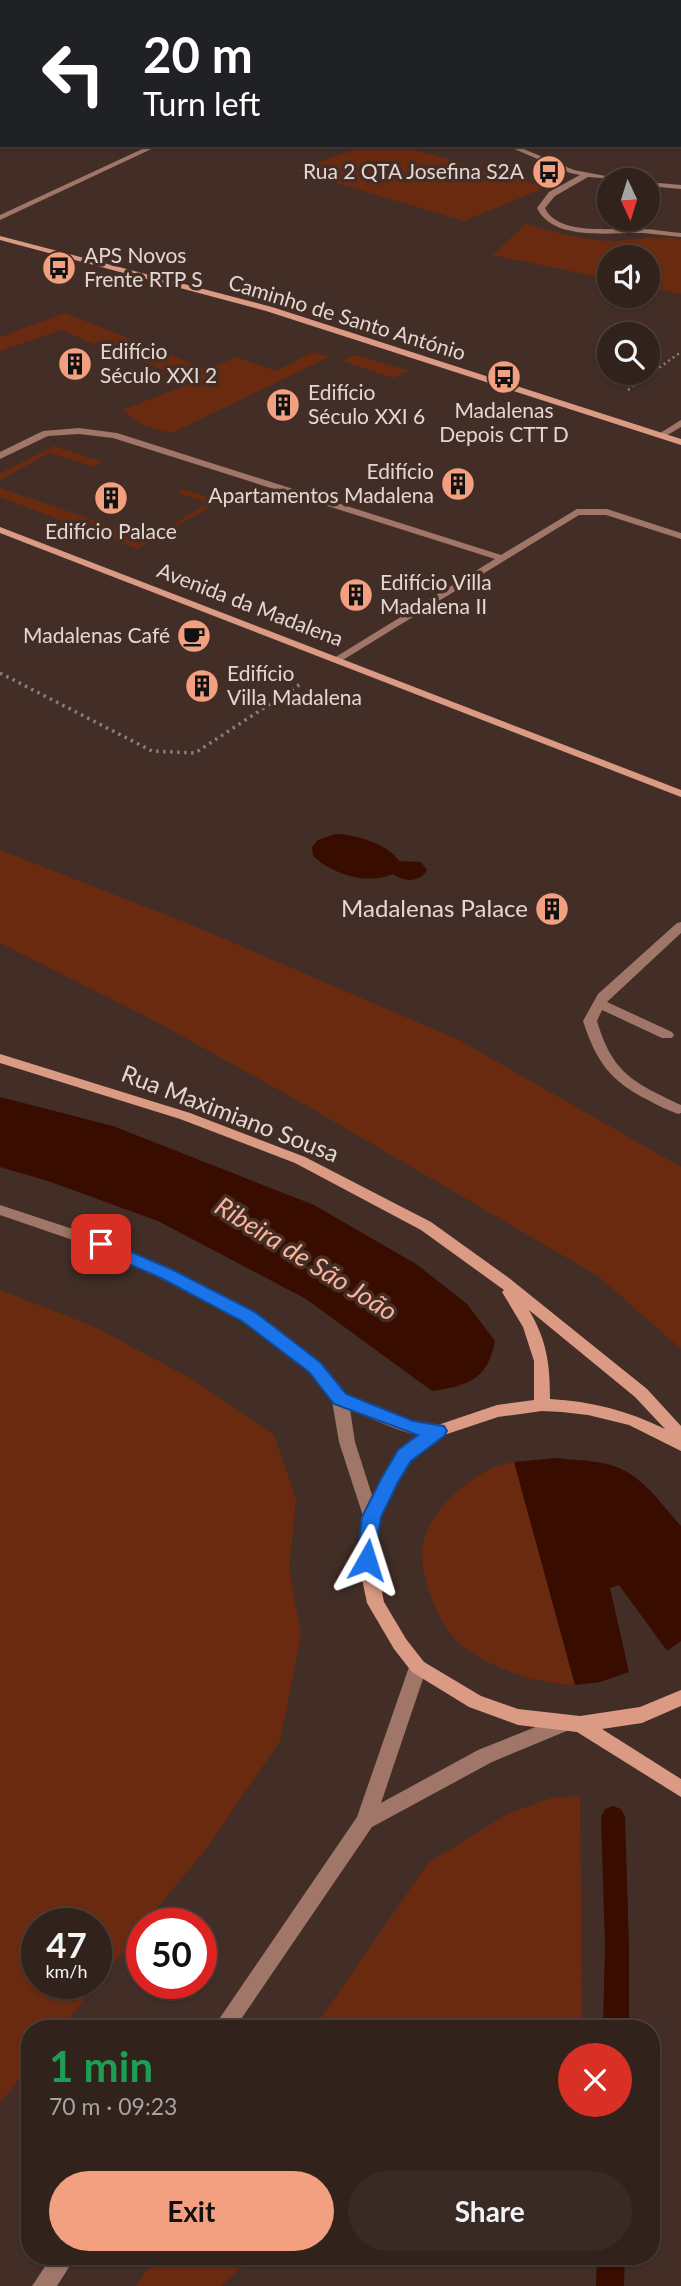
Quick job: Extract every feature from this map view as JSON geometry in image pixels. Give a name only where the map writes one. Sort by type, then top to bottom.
[{"type":"street","points":[[0,218],[153,147]]},
{"type":"street","points":[[513,147],[586,175],[597,176]]},
{"type":"street","points":[[586,175],[552,194],[541,208],[545,218],[559,226],[581,230],[681,235]]},
{"type":"street","points":[[660,185],[681,187]]},
{"type":"street","name":"Caminho de Santo António","points":[[0,238],[269,309],[681,442]]},
{"type":"street","points":[[661,436],[681,423]]},
{"type":"street","points":[[0,456],[46,433],[79,431],[114,435],[502,558]]},
{"type":"street","points":[[338,660],[577,512],[607,512],[681,536]]},
{"type":"street","name":"Avenida da Madalena","points":[[0,530],[681,794]]},
{"type":"street","points":[[678,1109],[625,1083],[598,1050],[590,1021],[599,1004],[681,926]]},
{"type":"street","points":[[599,1004],[667,1035]]},
{"type":"street","name":"Rua Maximiano Sousa","points":[[0,1058],[159,1107],[300,1160],[426,1226],[504,1282],[641,1394],[681,1436]]},
{"type":"street","points":[[0,1210],[101,1244],[167,1274],[248,1317],[315,1367],[340,1399],[347,1443],[371,1517]]},
{"type":"street","name":"Rua Maximiano Sousa","points":[[504,1282],[531,1327],[542,1361],[542,1405]]},
{"type":"street","points":[[340,1399],[411,1427],[438,1431]]},
{"type":"street","points":[[681,1445],[633,1420],[588,1409],[542,1405],[497,1411],[465,1421],[438,1431],[404,1455],[371,1517],[367,1560],[376,1603],[400,1644],[418,1667],[475,1702],[518,1717],[571,1724],[653,1769],[681,1789]]},
{"type":"street","points":[[228,2020],[365,1821],[418,1667]]},
{"type":"street","points":[[365,1821],[485,1756],[571,1724],[642,1715],[681,1698]]},
{"type":"street","points":[[43,2286],[58,2265]]},
{"type":"path","points":[[592,413],[681,352]]},
{"type":"path","points":[[0,673],[152,751],[176,754],[195,753],[310,677]]},
{"type":"shaded area","points":[[361,147],[405,147],[546,187],[464,221],[296,171]]},
{"type":"shaded area","points":[[526,224],[570,236],[603,241],[681,239],[681,294],[660,290],[660,245],[597,245],[597,277],[492,255]]},
{"type":"shaded area","points":[[65,313],[215,373],[221,370],[213,367],[236,357],[276,371],[313,352],[329,357],[172,433],[144,426],[122,410],[192,383],[99,342],[94,344],[61,330],[0,351],[0,337]]},
{"type":"shaded area","points":[[356,355],[409,371],[393,378],[342,361]]},
{"type":"shaded area","points":[[55,446],[103,462],[94,467],[50,453],[0,480],[0,473]]},
{"type":"shaded area","points":[[0,488],[149,539],[208,503],[177,493],[183,489],[220,501],[137,549],[0,497]]},
{"type":"shaded area","points":[[0,850],[192,925],[459,1040],[681,1167],[681,1349],[598,1276],[297,1100],[153,1020],[0,943]]},
{"type":"shaded area","points":[[0,1290],[93,1326],[190,1378],[274,1435],[296,1499],[289,1568],[301,1635],[280,1741],[209,1845],[157,1908],[126,1908],[126,1948],[112,1965],[112,1908],[21,1908],[21,1999],[84,1999],[67,2020],[21,2020],[21,2077],[0,2103]]},
{"type":"shaded area","points":[[514,1462],[575,1685],[546,1682],[517,1674],[490,1663],[465,1648],[456,1640],[439,1615],[427,1585],[422,1555],[423,1543],[435,1516],[454,1494],[474,1478],[489,1469]]},
{"type":"shaded area","points":[[580,1796],[582,2020],[320,2020],[428,1863],[509,1813],[551,1798]]},
{"type":"shaded area","points":[[151,2265],[244,2265],[221,2286],[136,2286]]},
{"type":"water","points":[[335,834],[370,841],[387,850],[399,861],[421,862],[427,870],[412,880],[393,874],[373,879],[341,873],[313,856],[312,847],[318,840]]},
{"type":"water","name":"Ribeira de São João","points":[[0,1097],[113,1126],[314,1205],[416,1264],[467,1304],[495,1341],[487,1364],[466,1383],[432,1391],[306,1299],[158,1221],[48,1181],[0,1167]]},
{"type":"water","points":[[557,1458],[602,1463],[627,1472],[649,1490],[681,1526],[681,1641],[667,1651],[619,1585],[610,1588],[629,1672],[600,1682],[575,1685],[514,1462]]},
{"type":"waterway","points":[[613,1817],[616,2020]]},
{"type":"waterway","points":[[610,2286],[611,2265]]},
{"type":"place","name":"Rua 2 QTA Josefina S2A","points":[[549,172]]},
{"type":"place","name":"APS Novos Frente RTP S","points":[[59,268]]},
{"type":"place","name":"Edifício Século XXI 2","points":[[75,364]]},
{"type":"place","name":"Madalenas Depois CTT D","points":[[504,377]]},
{"type":"place","name":"Edifício Século XXI 6","points":[[283,405]]},
{"type":"place","name":"Edifício Apartamentos Madalena","points":[[458,484]]},
{"type":"place","name":"Edifício Palace","points":[[111,498]]},
{"type":"place","name":"Edifício Villa Madalena II","points":[[356,595]]},
{"type":"place","name":"Madalenas Café","points":[[194,636]]},
{"type":"place","name":"Edifício Villa Madalena","points":[[202,686]]},
{"type":"place","name":"Madalenas Palace","points":[[552,909]]},
{"type":"route","points":[[101,1244],[167,1274],[248,1317],[315,1367],[340,1399],[411,1427],[438,1431],[404,1455],[390,1479],[371,1517],[367,1560]]}]
